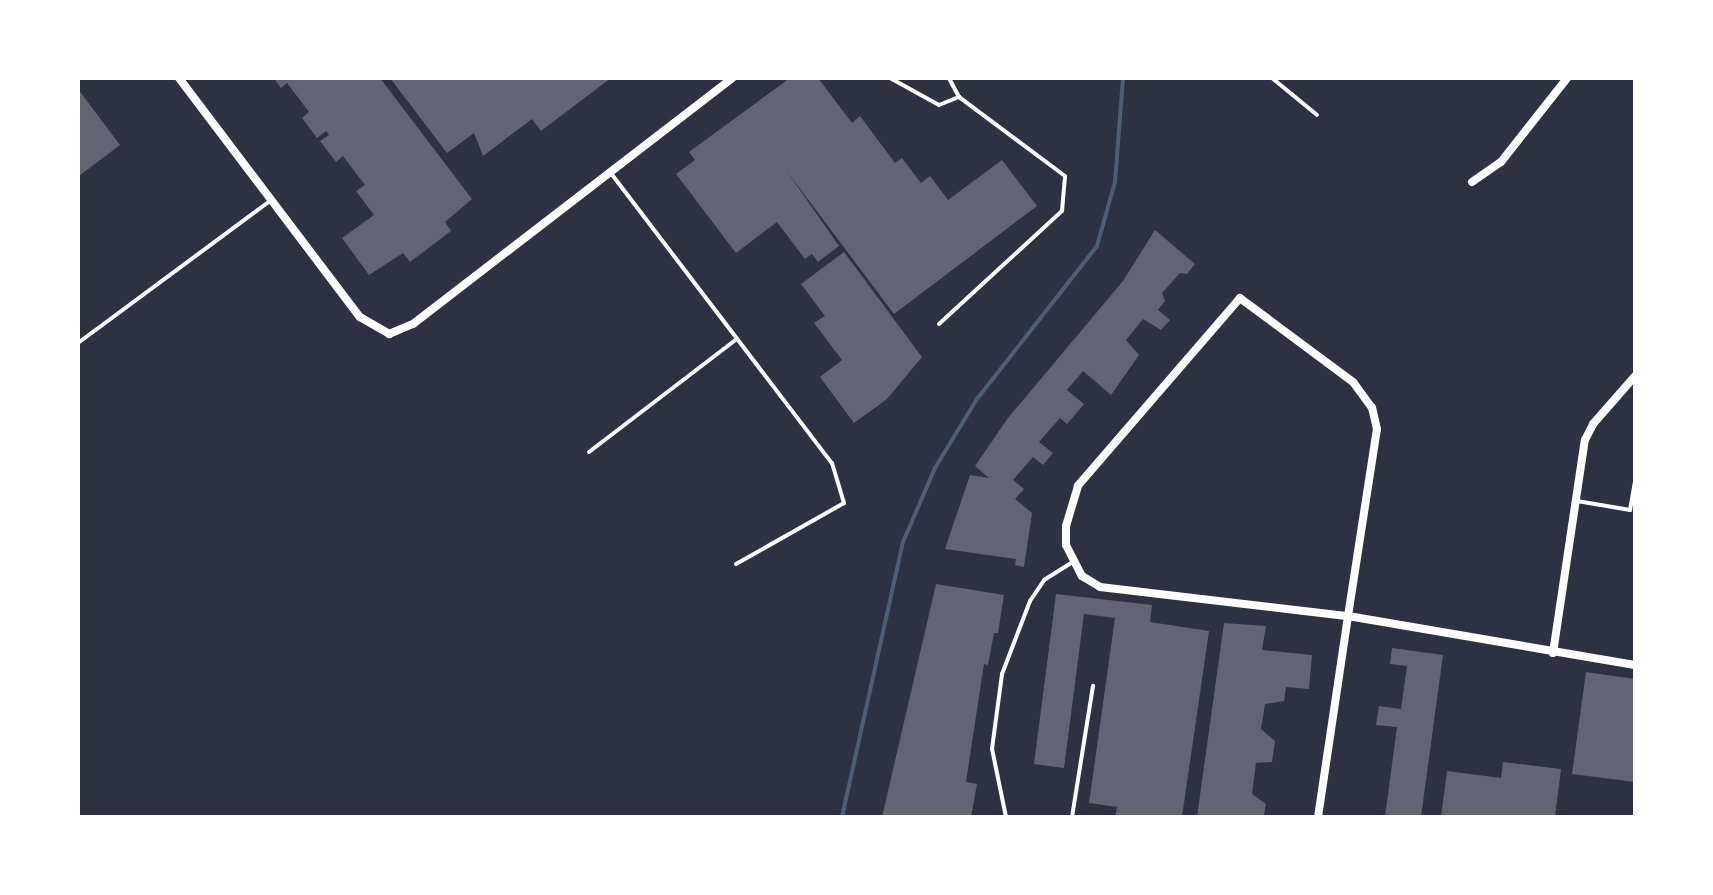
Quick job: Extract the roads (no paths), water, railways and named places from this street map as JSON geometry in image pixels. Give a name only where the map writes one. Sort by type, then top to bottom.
[{"type":"street","points":[[179,78],[360,317],[389,334],[413,324],[732,78]]},
{"type":"street","points":[[1472,182],[1501,162],[1567,78]]},
{"type":"street","points":[[1318,817],[1348,616],[1377,429],[1372,408],[1353,382],[1240,298],[1078,486],[1066,526],[1071,563],[1100,587],[1348,616],[1635,665]]},
{"type":"street","points":[[1553,653],[1575,500],[1593,424],[1635,376]]},
{"type":"lane","points":[[890,78],[939,105],[959,97]]},
{"type":"lane","points":[[939,324],[1062,211],[1065,176],[959,97],[949,78]]},
{"type":"lane","points":[[1272,78],[1317,115]]},
{"type":"lane","points":[[610,172],[832,463],[844,503],[736,564]]},
{"type":"lane","points":[[78,343],[271,200]]},
{"type":"lane","points":[[589,452],[737,339]]},
{"type":"lane","points":[[1575,500],[1630,510],[1635,483]]},
{"type":"lane","points":[[1006,817],[992,749],[1002,674],[1030,601],[1044,580],[1071,563]]},
{"type":"lane","points":[[1072,817],[1093,686]]},
{"type":"waterway","points":[[842,817],[903,542],[935,468],[977,399],[1097,246],[1115,182],[1123,78]]}]
